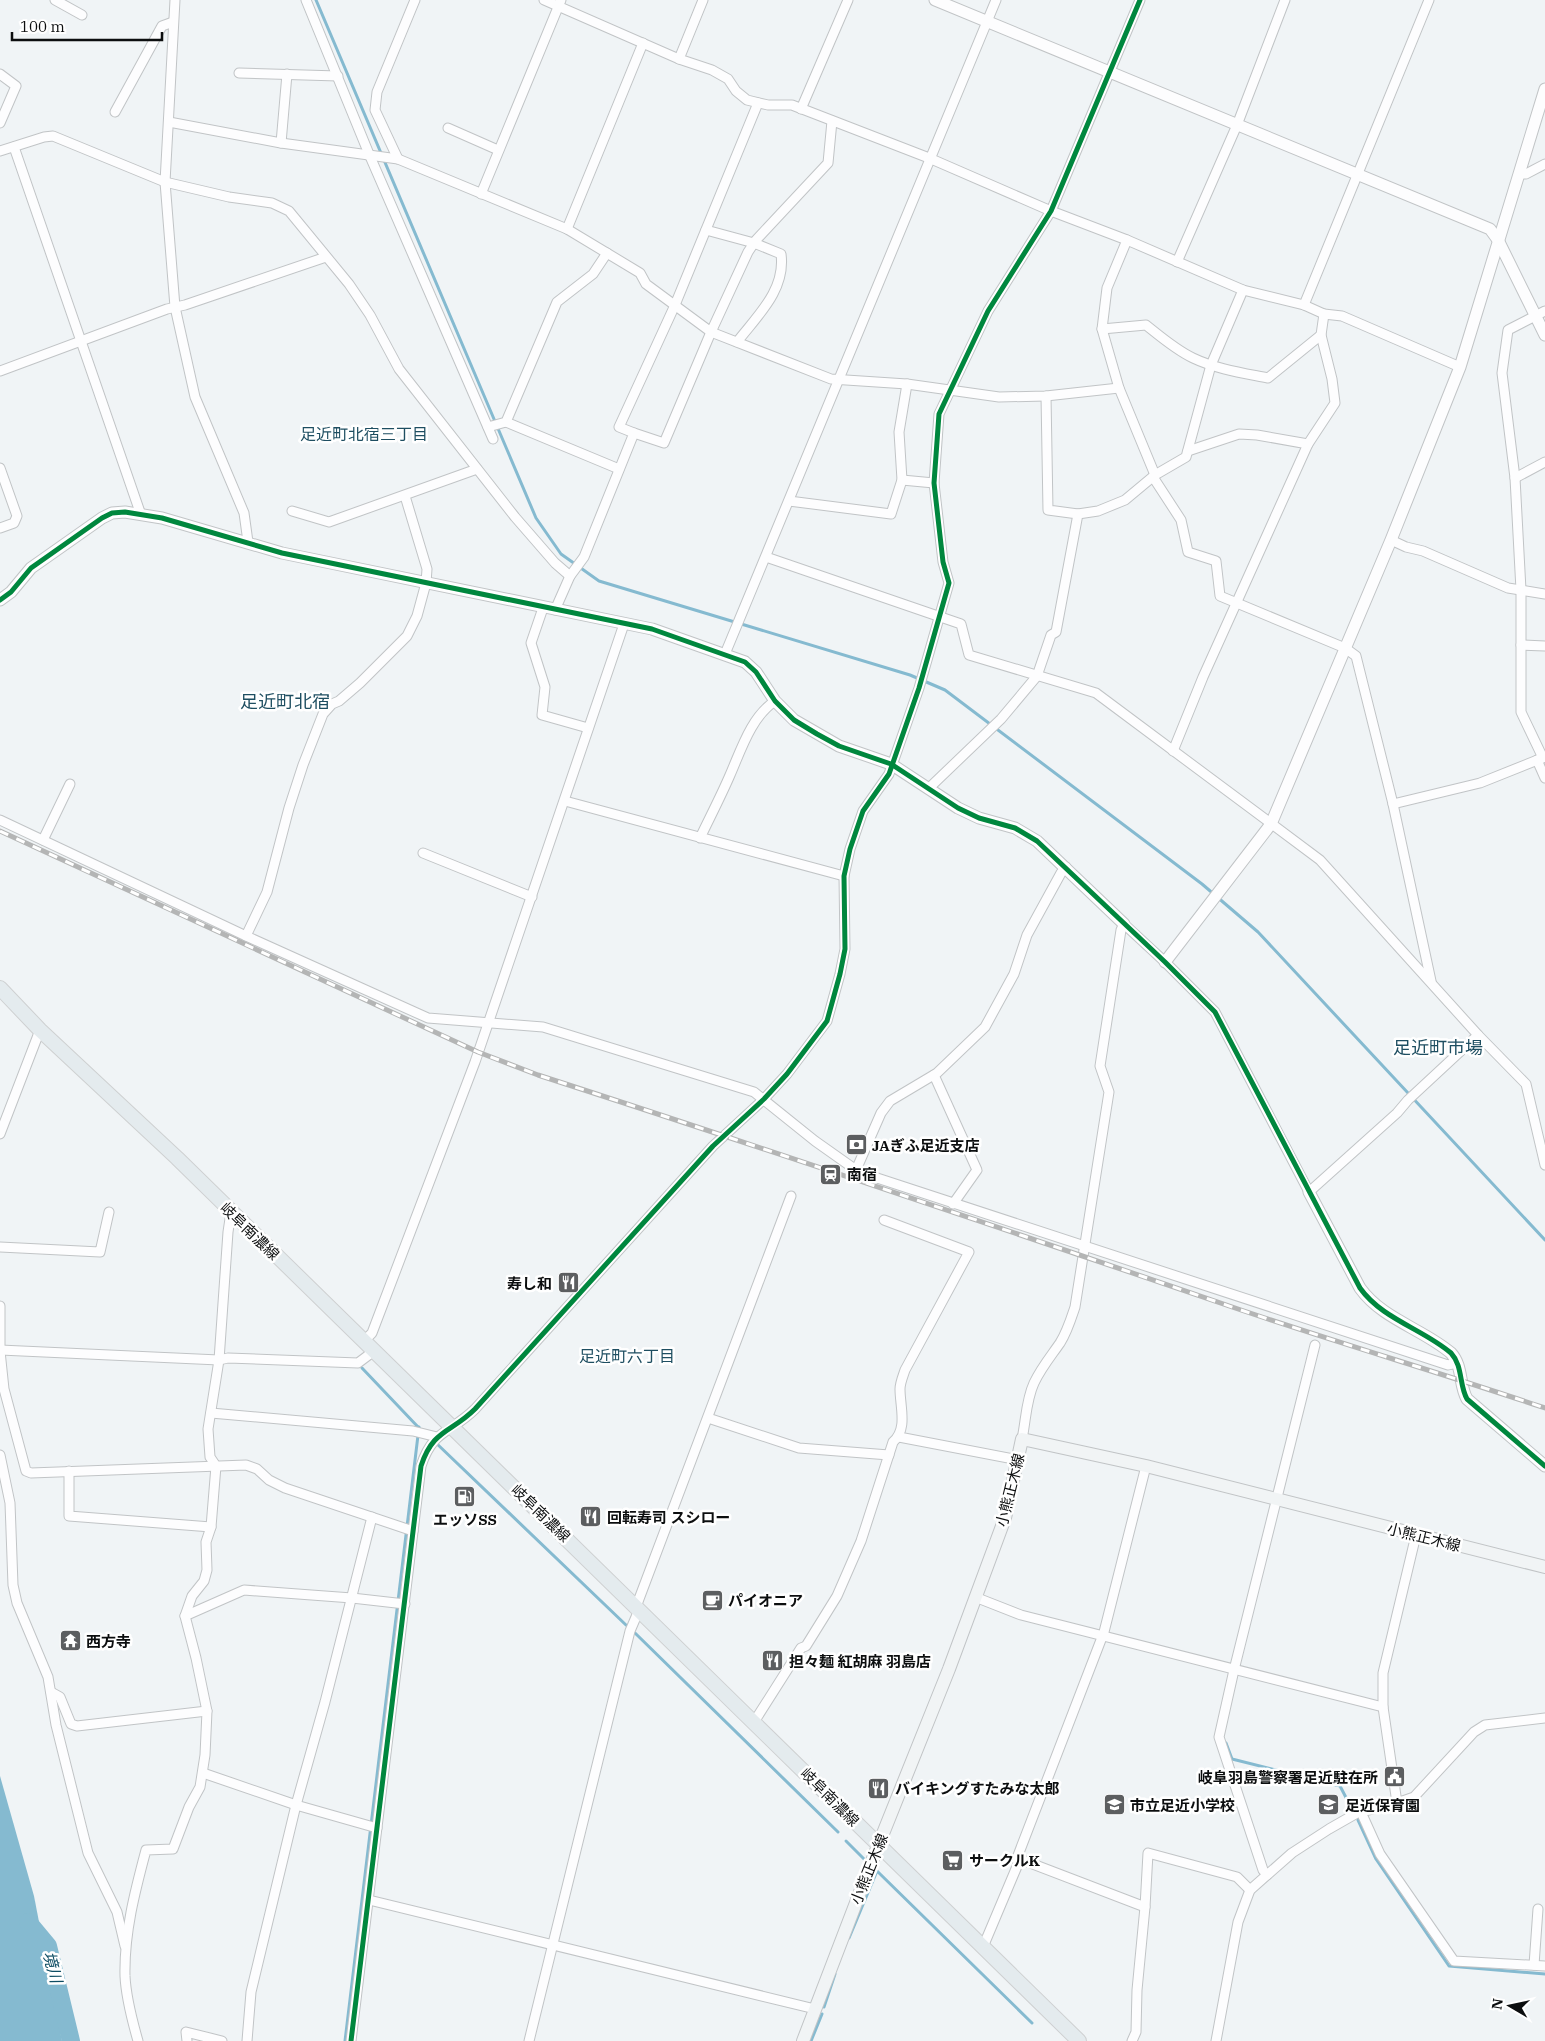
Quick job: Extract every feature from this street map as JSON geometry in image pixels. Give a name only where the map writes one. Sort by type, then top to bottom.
[{"type":"main road","name":"岐阜南濃線","points":[[0,988],[40,1030],[177,1158],[1079,2041]]},
{"type":"main road","name":"小熊正木線","points":[[802,2041],[950,1669],[1005,1518],[1022,1440],[1146,1466],[1545,1567]]},
{"type":"street","points":[[55,0],[82,15]]},
{"type":"street","points":[[175,0],[170,122],[165,182],[175,308],[195,397],[244,513],[248,542]]},
{"type":"street","points":[[306,0],[369,154],[493,439]]},
{"type":"street","points":[[398,159],[375,110],[377,92],[415,0]]},
{"type":"street","points":[[544,0],[559,3],[679,59],[712,70],[728,79],[747,100],[758,104],[792,105],[929,158],[1051,211],[1127,240],[1243,290],[1304,305],[1324,314],[1342,316],[1460,367]]},
{"type":"street","points":[[679,59],[703,0]]},
{"type":"street","points":[[801,109],[848,0]]},
{"type":"street","points":[[934,0],[1490,229],[1540,314],[1545,336]]},
{"type":"street","points":[[725,654],[996,0]]},
{"type":"street","points":[[351,2041],[421,1466],[425,1453],[437,1437],[463,1421],[514,1368],[713,1146],[764,1099],[787,1074],[827,1021],[845,948],[844,876],[850,849],[863,811],[889,774],[919,688],[949,583],[943,562],[934,483],[939,414],[988,311],[1051,211],[1140,0]]},
{"type":"street","points":[[1177,262],[1236,125],[1285,0]]},
{"type":"street","points":[[1304,305],[1429,0]]},
{"type":"street","points":[[480,194],[559,3]]},
{"type":"street","points":[[115,112],[162,26],[173,22]]},
{"type":"street","points":[[566,229],[643,43]]},
{"type":"street","points":[[239,73],[338,76]]},
{"type":"street","points":[[0,74],[16,86],[0,123]]},
{"type":"street","points":[[280,142],[287,74]]},
{"type":"street","points":[[1166,962],[1271,824],[1391,540],[1460,367],[1545,89]]},
{"type":"street","points":[[758,104],[675,305],[619,427],[664,444],[711,332],[748,252],[754,243],[828,164],[832,121]]},
{"type":"street","points":[[170,122],[280,142],[398,159],[566,229],[640,273],[646,284],[711,332],[831,380],[906,384],[999,396],[1046,396],[1119,388]]},
{"type":"street","points":[[448,128],[498,150]]},
{"type":"street","points":[[0,151],[44,136],[53,136],[165,182],[229,197],[272,203],[289,211],[349,284],[370,315],[399,369],[515,517],[570,576]]},
{"type":"street","points":[[14,147],[142,515]]},
{"type":"street","points":[[1519,174],[1526,174],[1545,164]]},
{"type":"street","points":[[706,230],[754,243],[781,254],[783,266],[775,293],[737,342]]},
{"type":"street","points":[[1127,240],[1107,288],[1102,329],[1119,388],[1154,476],[1181,520],[1188,552],[1216,561],[1220,596],[1345,648],[1356,656],[1393,804],[1431,981]]},
{"type":"street","points":[[506,422],[557,302],[594,274],[607,254]]},
{"type":"street","points":[[0,370],[326,257]]},
{"type":"street","points":[[1046,396],[1048,510],[1078,514],[1098,511],[1125,500],[1154,476],[1186,458],[1211,366],[1243,290]]},
{"type":"street","points":[[1174,751],[1236,604],[1308,444],[1335,403],[1332,379],[1321,335],[1324,314]]},
{"type":"street","points":[[1540,314],[1508,330],[1502,373],[1515,478],[1521,590],[1521,712],[1542,758],[1545,778]]},
{"type":"street","points":[[1102,329],[1146,325],[1172,346],[1211,366],[1268,378],[1321,335]]},
{"type":"street","points":[[789,501],[891,514],[902,480],[899,432],[906,384]]},
{"type":"street","points":[[488,426],[506,422],[619,469]]},
{"type":"street","points":[[555,610],[570,576],[584,557],[634,433]]},
{"type":"street","points":[[1188,451],[1239,434],[1257,435],[1308,444]]},
{"type":"street","points":[[1515,478],[1545,462]]},
{"type":"street","points":[[0,468],[16,516],[14,523],[0,528]]},
{"type":"street","points":[[292,511],[329,522],[477,469]]},
{"type":"street","points":[[902,480],[934,483]]},
{"type":"street","points":[[246,936],[267,892],[289,808],[303,764],[323,714],[332,704],[340,701],[360,683],[407,636],[417,616],[426,583],[427,569],[405,496]]},
{"type":"street","points":[[0,600],[11,592],[30,568],[102,518],[112,513],[142,515],[170,520],[282,553],[652,629],[745,662],[756,672],[775,701],[794,720],[839,746],[891,764],[958,808],[979,818],[1015,828],[1037,841],[1166,962],[1215,1012],[1366,1298],[1392,1316],[1444,1346],[1455,1357],[1462,1391],[1467,1399],[1545,1466]]},
{"type":"street","points":[[928,789],[1001,719],[1037,676],[1051,635],[1056,632],[1078,514]]},
{"type":"street","points":[[1391,540],[1406,547],[1423,551],[1508,588],[1545,594]]},
{"type":"street","points":[[766,557],[961,624],[969,655],[1096,693],[1320,860],[1478,1035],[1526,1084],[1545,1166]]},
{"type":"street","points":[[543,608],[531,643],[545,687],[542,715],[588,728]]},
{"type":"street","points":[[364,1341],[372,1333],[488,1023],[624,624]]},
{"type":"street","points":[[1521,645],[1545,646]]},
{"type":"street","points":[[700,838],[731,774],[745,739],[768,706],[775,701]]},
{"type":"street","points":[[1393,804],[1480,783],[1542,758]]},
{"type":"street","points":[[43,840],[70,784]]},
{"type":"street","points":[[565,801],[844,876]]},
{"type":"street","points":[[0,820],[246,936],[428,1018],[543,1026],[754,1092],[815,1141],[856,1170],[953,1204],[1448,1365],[1457,1363]]},
{"type":"street","points":[[423,854],[532,897]]},
{"type":"street","points":[[856,1170],[881,1113],[890,1101],[934,1075],[985,1027],[1014,974],[1027,935],[1066,867]]},
{"type":"street","points":[[1022,1440],[1028,1410],[1027,1400],[1035,1381],[1061,1341],[1075,1307],[1083,1246],[1109,1092],[1100,1066],[1121,930],[1124,924]]},
{"type":"street","points":[[0,1134],[40,1030]]},
{"type":"street","points":[[1309,1192],[1397,1113],[1408,1100],[1478,1035]]},
{"type":"street","points":[[934,1075],[977,1170],[953,1204]]},
{"type":"street","points":[[529,2041],[630,1631],[791,1196]]},
{"type":"street","points":[[0,1247],[100,1252],[109,1212]]},
{"type":"street","points":[[138,2041],[128,2003],[125,1976],[132,1903],[146,1850],[173,1849],[189,1808],[200,1787],[203,1773],[207,1712],[185,1616],[186,1608],[192,1596],[204,1581],[207,1570],[206,1542],[211,1527],[216,1466],[210,1457],[208,1430],[219,1360],[231,1212]]},
{"type":"street","points":[[754,1722],[801,1648],[806,1646],[837,1596],[861,1542],[893,1442],[899,1437],[903,1417],[900,1388],[905,1370],[970,1252],[884,1220]]},
{"type":"street","points":[[0,1306],[0,1350],[4,1389],[26,1471],[246,1465],[257,1469],[269,1480],[285,1488],[413,1531]]},
{"type":"street","points":[[1267,1875],[1263,1870],[1219,1738],[1234,1670],[1315,1345]]},
{"type":"street","points":[[0,1350],[219,1360],[228,1358],[358,1363],[374,1351]]},
{"type":"street","points":[[211,1413],[417,1432],[437,1437]]},
{"type":"street","points":[[708,1418],[798,1448],[889,1455]]},
{"type":"street","points":[[899,1437],[1019,1460]]},
{"type":"street","points":[[0,1455],[10,1503],[13,1585],[24,1621],[42,1659],[51,1692],[59,1739],[88,1853],[117,1912],[127,1952]]},
{"type":"street","points":[[983,1947],[1018,1864],[1018,1858],[1102,1637],[1110,1612],[1146,1466]]},
{"type":"street","points":[[69,1471],[70,1516],[211,1527]]},
{"type":"street","points":[[247,2041],[251,1992],[296,1805],[372,1517]]},
{"type":"street","points":[[1397,1803],[1383,1707],[1383,1673],[1416,1535]]},
{"type":"street","points":[[185,1616],[244,1590],[405,1604]]},
{"type":"street","points":[[975,1597],[1020,1615],[1383,1707]]},
{"type":"street","points":[[51,1692],[60,1697],[66,1716],[71,1724],[78,1726],[207,1712]]},
{"type":"street","points":[[1216,2041],[1238,1922],[1250,1890],[1292,1853],[1336,1825],[1361,1812],[1414,1797],[1474,1732],[1485,1725],[1545,1718]]},
{"type":"street","points":[[203,1773],[296,1805],[377,1828]]},
{"type":"street","points":[[1361,1812],[1380,1854],[1454,1961],[1545,1966]]},
{"type":"street","points":[[1132,2041],[1136,2032],[1137,1990],[1148,1853],[1237,1877],[1250,1890]]},
{"type":"street","points":[[1018,1858],[1145,1907]]},
{"type":"street","points":[[369,1900],[815,2009]]},
{"type":"street","points":[[1534,1965],[1538,1908]]},
{"type":"street","points":[[187,2041],[186,2032],[222,2041]]},
{"type":"water","points":[[0,1776],[34,1896],[62,2041],[0,2041]]},
{"type":"waterway","points":[[316,0],[536,518],[561,554],[599,581],[910,675],[945,690],[1202,884],[1258,932],[1545,1240]]},
{"type":"waterway","points":[[362,1368],[419,1428]]},
{"type":"waterway","points":[[345,2041],[419,1427]]},
{"type":"waterway","points":[[435,1442],[626,1625]]},
{"type":"waterway","points":[[635,1633],[838,1832]]},
{"type":"waterway","points":[[1226,1743],[1232,1759],[1340,1786],[1352,1809]]},
{"type":"waterway","points":[[1358,1820],[1376,1859],[1449,1966],[1545,1974]]},
{"type":"waterway","points":[[846,1841],[866,1861]]},
{"type":"waterway","points":[[849,1938],[877,1871],[1032,2023]]},
{"type":"waterway","name":"境川","points":[[28,1922],[48,1946],[71,2041]]},
{"type":"waterway","points":[[824,2007],[835,1974]]},
{"type":"waterway","points":[[811,2041],[822,2014]]},
{"type":"railway","points":[[0,831],[478,1052],[538,1075],[890,1191],[1279,1323],[1545,1408]]},
{"type":"cycle path","points":[[351,2041],[421,1466],[431,1445],[437,1438],[475,1409],[713,1146],[764,1099],[787,1074],[827,1021],[845,949],[844,876],[850,849],[863,811],[889,774],[919,688],[949,583],[943,562],[934,483],[939,414],[988,311],[1051,211],[1140,0]]},
{"type":"cycle path","points":[[0,600],[11,592],[31,568],[102,518],[112,513],[125,512],[162,518],[282,553],[652,629],[745,662],[756,672],[775,701],[794,720],[839,746],[891,764],[958,808],[979,818],[1015,828],[1037,841],[1215,1012],[1360,1288],[1369,1299],[1391,1316],[1428,1337],[1451,1353],[1455,1358],[1467,1399],[1545,1466]]},
{"type":"place","name":"JAぎふ足近支店","points":[[856,1145]]},
{"type":"place","name":"南宿","points":[[831,1174]]},
{"type":"place","name":"寿し和","points":[[568,1283]]},
{"type":"place","name":"エッソSS","points":[[465,1496]]},
{"type":"place","name":"回転寿司 スシロー","points":[[591,1517]]},
{"type":"place","name":"パイオニア","points":[[712,1600]]},
{"type":"place","name":"西方寺","points":[[70,1641]]},
{"type":"place","name":"担々麺 紅胡麻 羽島店","points":[[773,1661]]},
{"type":"place","name":"岐阜羽島警察署足近駐在所","points":[[1394,1777]]},
{"type":"place","name":"バイキングすたみな太郎","points":[[879,1788]]},
{"type":"place","name":"市立足近小学校","points":[[1114,1805]]},
{"type":"place","name":"足近保育園","points":[[1329,1805]]},
{"type":"place","name":"サークルK","points":[[953,1860]]},
{"type":"district","name":"足近町北宿三丁目","points":[[364,434]]},
{"type":"district","name":"足近町北宿","points":[[285,701]]},
{"type":"district","name":"足近町市場","points":[[1438,1047]]},
{"type":"district","name":"足近町六丁目","points":[[627,1356]]}]
